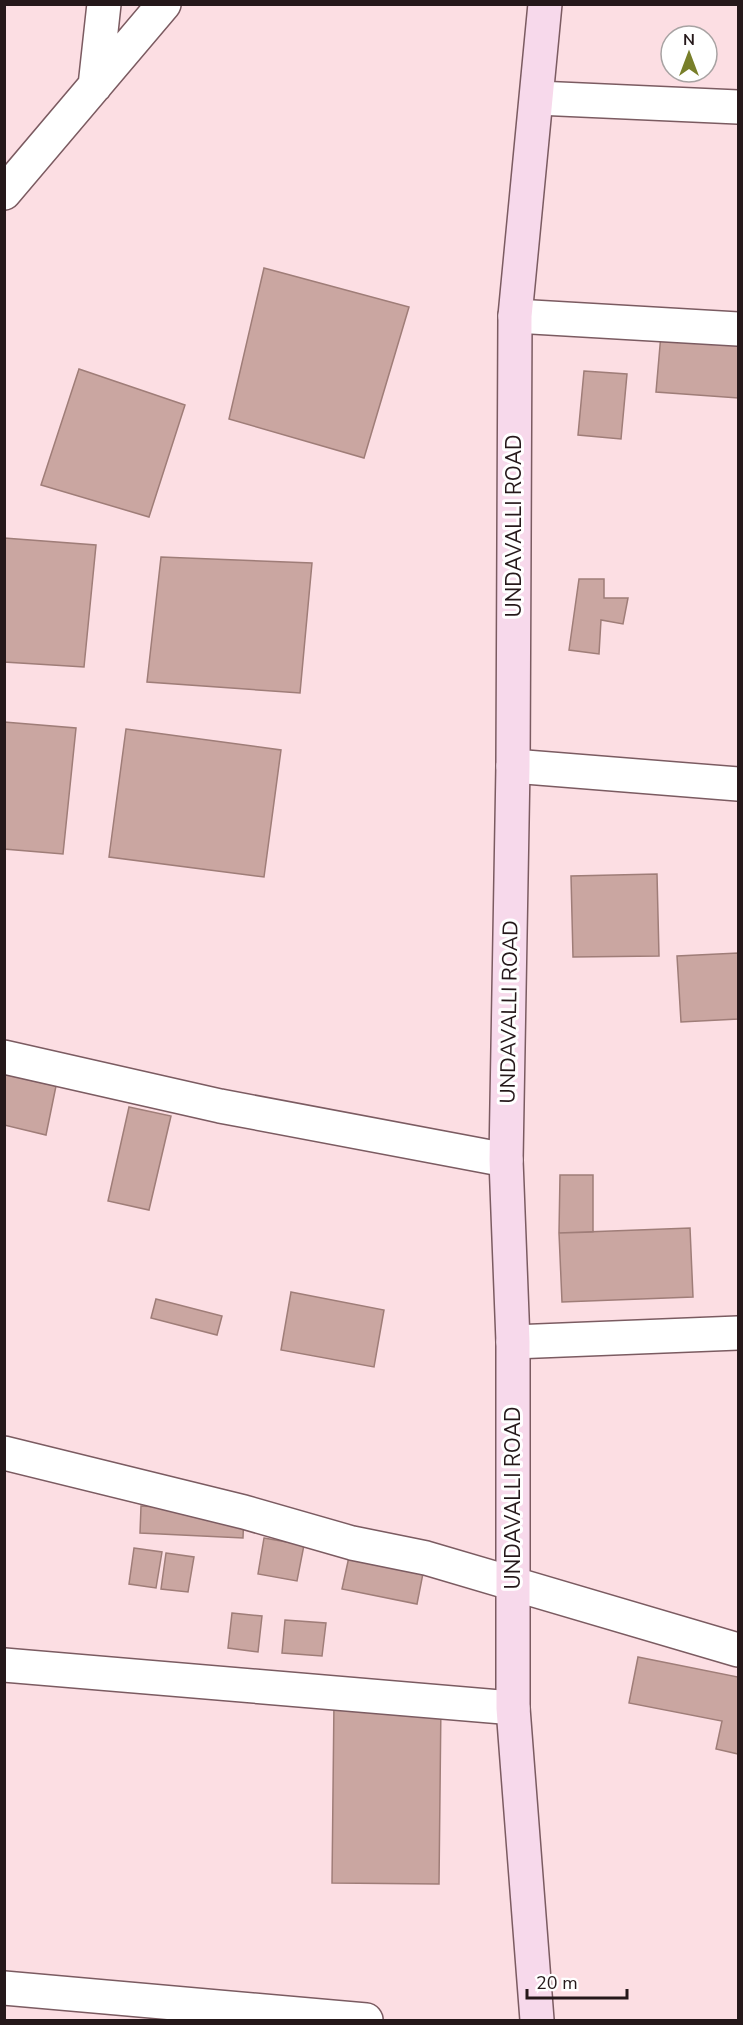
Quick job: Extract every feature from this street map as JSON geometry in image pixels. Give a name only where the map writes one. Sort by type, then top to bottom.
[{"type":"main road","name":"UNDAVALLI ROAD","points":[[537,2020],[513,1708],[513,1342],[506,1160],[513,766],[515,316],[544,4]]},
{"type":"street","points":[[95,86],[104,4]]},
{"type":"street","points":[[4,193],[164,4]]},
{"type":"street","points":[[537,98],[738,107]]},
{"type":"street","points":[[515,316],[738,329]]},
{"type":"street","points":[[513,766],[738,784]]},
{"type":"street","points":[[4,1057],[220,1106],[506,1160]]},
{"type":"street","points":[[513,1342],[738,1333]]},
{"type":"street","points":[[4,1453],[244,1512],[352,1543],[426,1558],[738,1650]]},
{"type":"street","points":[[4,1665],[513,1708]]},
{"type":"street","points":[[4,1988],[366,2020]]},
{"type":"building","points":[[264,268],[409,307],[364,458],[229,419]]},
{"type":"building","points":[[661,334],[738,340],[738,398],[656,392]]},
{"type":"building","points":[[79,369],[185,405],[149,517],[41,485]]},
{"type":"building","points":[[584,371],[627,374],[621,439],[578,435]]},
{"type":"building","points":[[4,538],[96,545],[84,667],[4,662]]},
{"type":"building","points":[[161,557],[312,563],[300,693],[147,682]]},
{"type":"building","points":[[579,579],[604,579],[604,598],[628,598],[623,624],[601,620],[599,654],[569,650]]},
{"type":"building","points":[[4,722],[76,728],[63,854],[4,849]]},
{"type":"building","points":[[126,729],[281,750],[264,877],[109,857]]},
{"type":"building","points":[[657,874],[659,956],[573,957],[571,876]]},
{"type":"building","points":[[738,953],[738,1019],[681,1022],[677,956]]},
{"type":"building","points":[[4,1074],[56,1086],[46,1135],[4,1125]]},
{"type":"building","points":[[129,1107],[171,1116],[149,1210],[108,1201]]},
{"type":"building","points":[[560,1175],[593,1175],[593,1232],[559,1233]]},
{"type":"building","points":[[690,1228],[693,1297],[562,1302],[559,1233]]},
{"type":"building","points":[[291,1292],[384,1310],[374,1367],[281,1350]]},
{"type":"building","points":[[156,1299],[222,1316],[217,1335],[151,1318]]},
{"type":"building","points":[[141,1506],[244,1512],[243,1538],[140,1533]]},
{"type":"building","points":[[264,1538],[304,1545],[297,1581],[258,1574]]},
{"type":"building","points":[[352,1543],[426,1558],[417,1604],[342,1589]]},
{"type":"building","points":[[134,1548],[162,1552],[156,1588],[129,1584]]},
{"type":"building","points":[[166,1553],[194,1557],[188,1592],[161,1589]]},
{"type":"building","points":[[232,1613],[262,1616],[258,1652],[228,1648]]},
{"type":"building","points":[[285,1620],[326,1623],[322,1656],[282,1653]]},
{"type":"building","points":[[638,1657],[738,1677],[738,1754],[716,1749],[722,1721],[629,1703]]},
{"type":"building","points":[[334,1700],[441,1701],[439,1884],[332,1883]]}]
